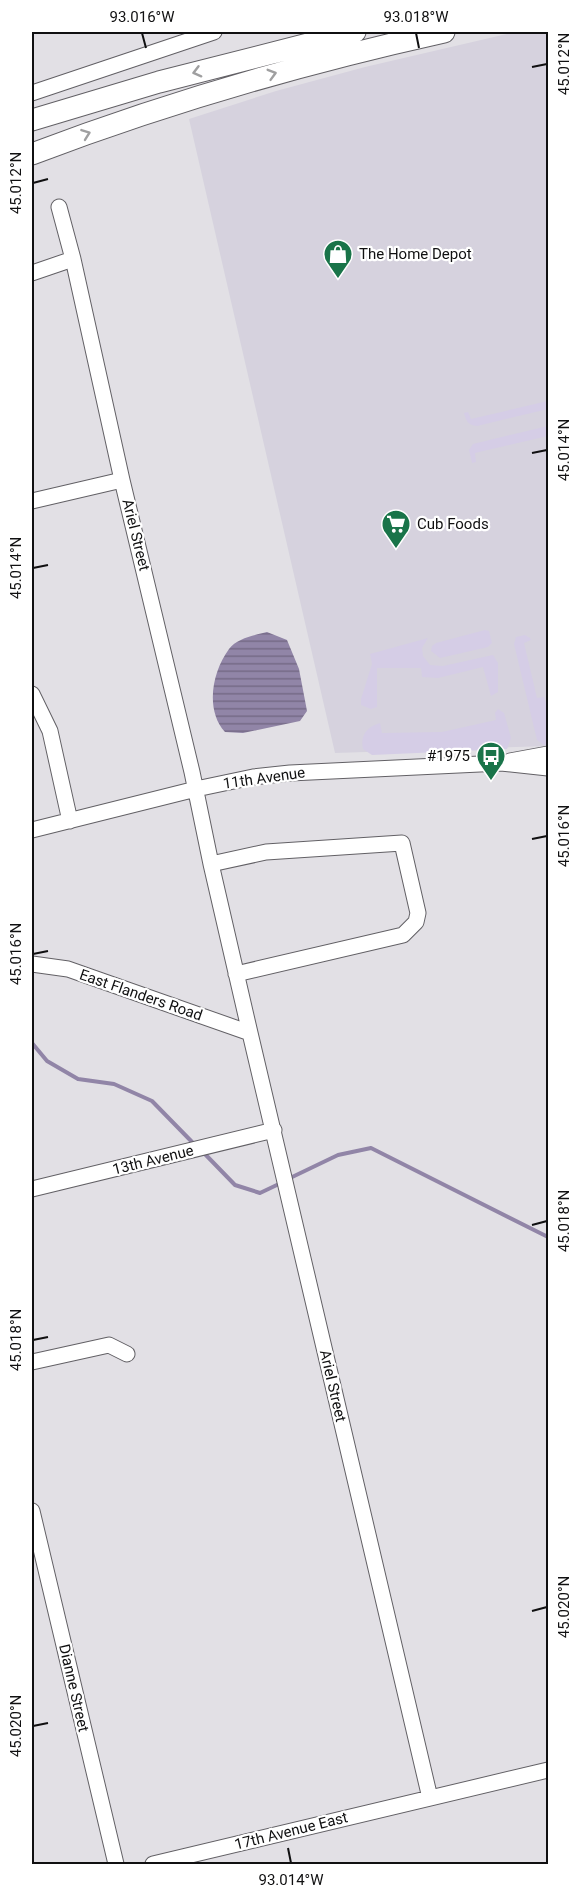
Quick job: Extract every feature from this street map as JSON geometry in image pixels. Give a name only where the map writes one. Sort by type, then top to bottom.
[{"type":"highway","points":[[32,120],[159,82],[355,32]]},
{"type":"highway","points":[[32,154],[132,117],[222,88],[336,57],[444,32]]},
{"type":"street","points":[[32,93],[214,32]]},
{"type":"street","name":"Ariel Street","points":[[59,207],[73,259],[122,480],[196,789],[236,974],[430,1798]]},
{"type":"street","points":[[32,273],[73,259]]},
{"type":"street","points":[[32,501],[122,480]]},
{"type":"street","points":[[32,694],[50,731],[70,821]]},
{"type":"street","name":"11th Avenue","points":[[501,764],[549,754]]},
{"type":"street","name":"11th Avenue","points":[[32,830],[253,777],[290,773],[501,764],[549,768]]},
{"type":"street","points":[[211,864],[266,852],[402,843],[417,904],[416,922],[403,935],[236,974]]},
{"type":"street","name":"East Flanders Road","points":[[32,964],[68,969],[250,1033]]},
{"type":"street","name":"13th Avenue","points":[[32,1189],[274,1130]]},
{"type":"street","points":[[32,1362],[109,1345],[127,1354]]},
{"type":"street","name":"Dianne Street","points":[[32,1511],[116,1864]]},
{"type":"street","name":"17th Avenue East","points":[[153,1864],[549,1770]]},
{"type":"shaded area","points":[[515,32],[548,32],[548,746],[335,753],[189,119],[276,91],[365,67]]},
{"type":"shaded area","points":[[548,401],[548,409],[477,426],[468,422],[464,413],[468,412],[471,419]]},
{"type":"shaded area","points":[[548,426],[548,436],[475,453],[476,462],[472,463],[469,450],[473,444]]},
{"type":"shaded area","points":[[485,630],[489,631],[492,643],[488,647],[440,658],[431,651],[432,646],[436,643]]},
{"type":"shaded area","points":[[267,632],[287,640],[299,669],[307,711],[300,721],[243,733],[225,732],[215,713],[213,702],[218,669],[232,645]]},
{"type":"shaded area","points":[[525,635],[531,640],[524,643],[537,698],[544,697],[548,709],[548,744],[544,745],[537,740],[514,644],[516,637]]},
{"type":"shaded area","points":[[428,638],[422,648],[423,656],[430,665],[443,666],[493,655],[498,663],[498,692],[491,696],[483,667],[438,678],[422,677],[421,668],[377,668],[377,707],[371,709],[361,705],[372,664],[370,654]]},
{"type":"shaded area","points":[[498,709],[504,713],[511,738],[507,749],[372,755],[363,749],[366,732],[380,723],[382,733],[442,732],[496,720],[495,713]]},
{"type":"waterway","points":[[32,1043],[47,1061],[78,1079],[114,1084],[152,1101],[194,1144]]},
{"type":"waterway","points":[[288,1179],[338,1155],[371,1148],[548,1237]]},
{"type":"waterway","points":[[202,1151],[235,1185],[260,1193],[281,1183]]},
{"type":"place","name":"The Home Depot","points":[[338,280]]},
{"type":"place","name":"Cub Foods","points":[[396,550]]},
{"type":"place","name":"#1975","points":[[491,782]]}]
